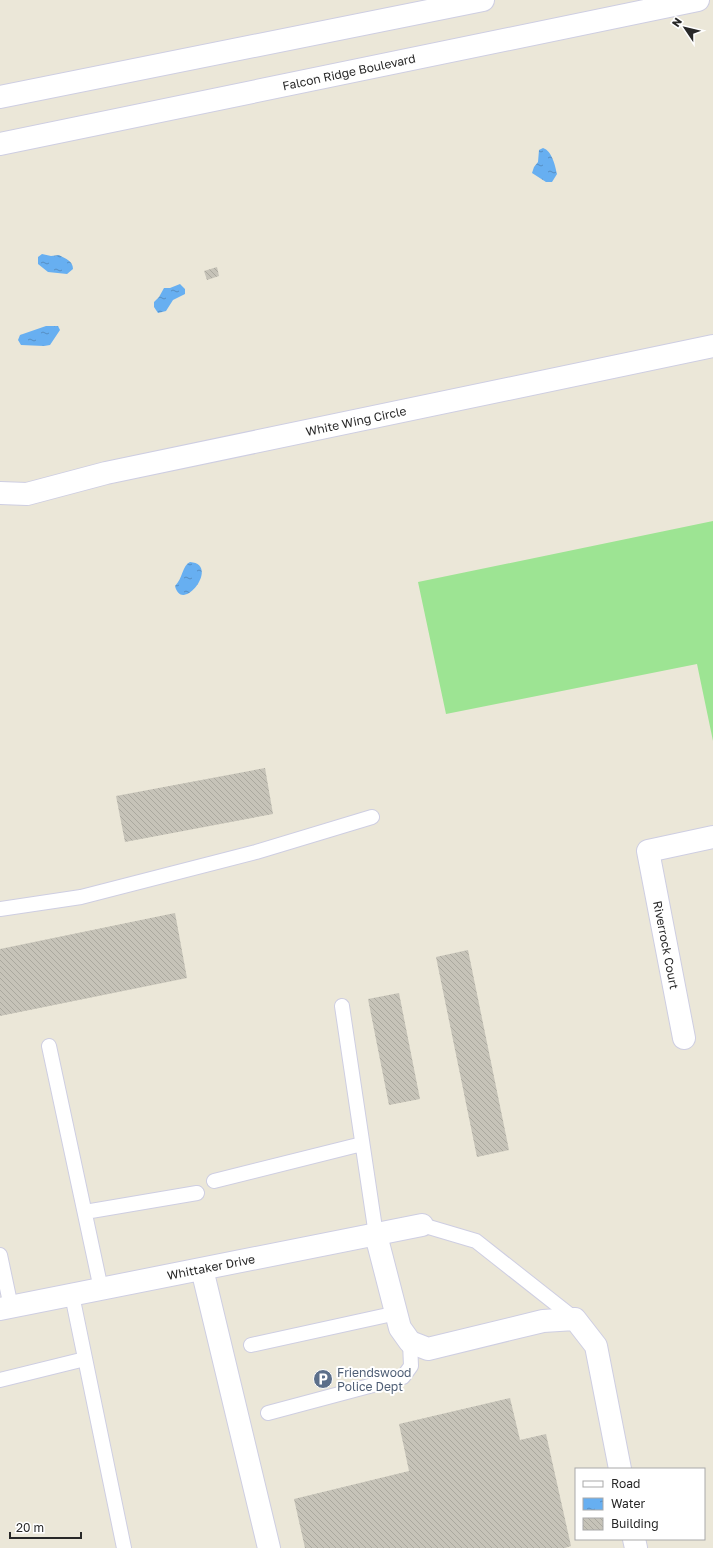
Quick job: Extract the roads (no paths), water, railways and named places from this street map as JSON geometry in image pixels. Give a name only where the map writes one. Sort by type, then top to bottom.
[{"type":"street","points":[[0,97],[483,0]]},
{"type":"street","name":"Falcon Ridge Boulevard","points":[[0,144],[698,0]]},
{"type":"street","name":"White Wing Circle","points":[[0,493],[28,494],[106,473],[713,346]]},
{"type":"street","name":"Riverrock Court","points":[[684,1038],[648,851],[713,837]]},
{"type":"street","name":"Whittaker Drive","points":[[5,1308],[422,1225]]},
{"type":"street","points":[[376,1235],[400,1328],[410,1342],[428,1349],[543,1321],[575,1319],[596,1346],[620,1468]]},
{"type":"street","points":[[202,1269],[269,1548]]},
{"type":"lane","points":[[0,909],[81,897],[256,852],[372,817]]},
{"type":"lane","points":[[342,1006],[376,1235]]},
{"type":"lane","points":[[49,1046],[101,1289]]},
{"type":"lane","points":[[214,1181],[362,1144]]},
{"type":"lane","points":[[85,1212],[197,1193]]},
{"type":"lane","points":[[422,1225],[476,1241],[575,1319]]},
{"type":"lane","points":[[0,1254],[5,1308]]},
{"type":"lane","points":[[72,1295],[124,1548]]},
{"type":"lane","points":[[251,1345],[396,1314]]},
{"type":"lane","points":[[268,1413],[403,1378],[411,1366],[410,1342]]},
{"type":"lane","points":[[0,1380],[86,1359]]},
{"type":"water","points":[[543,148],[551,155],[557,174],[552,182],[546,182],[532,173],[538,162],[539,150]]},
{"type":"water","points":[[42,254],[51,256],[59,255],[67,259],[72,264],[73,269],[67,274],[48,272],[38,264],[38,257]]},
{"type":"water","points":[[180,284],[185,289],[185,294],[173,300],[166,311],[158,313],[154,307],[154,302],[164,288],[170,288]]},
{"type":"water","points":[[46,326],[58,326],[60,330],[50,345],[21,345],[18,340],[20,335]]},
{"type":"water","points":[[190,562],[199,565],[202,571],[201,578],[197,586],[185,595],[179,593],[175,586],[180,579],[185,566]]},
{"type":"place","name":"Friendswood Police Dept","points":[[323,1379]]}]
